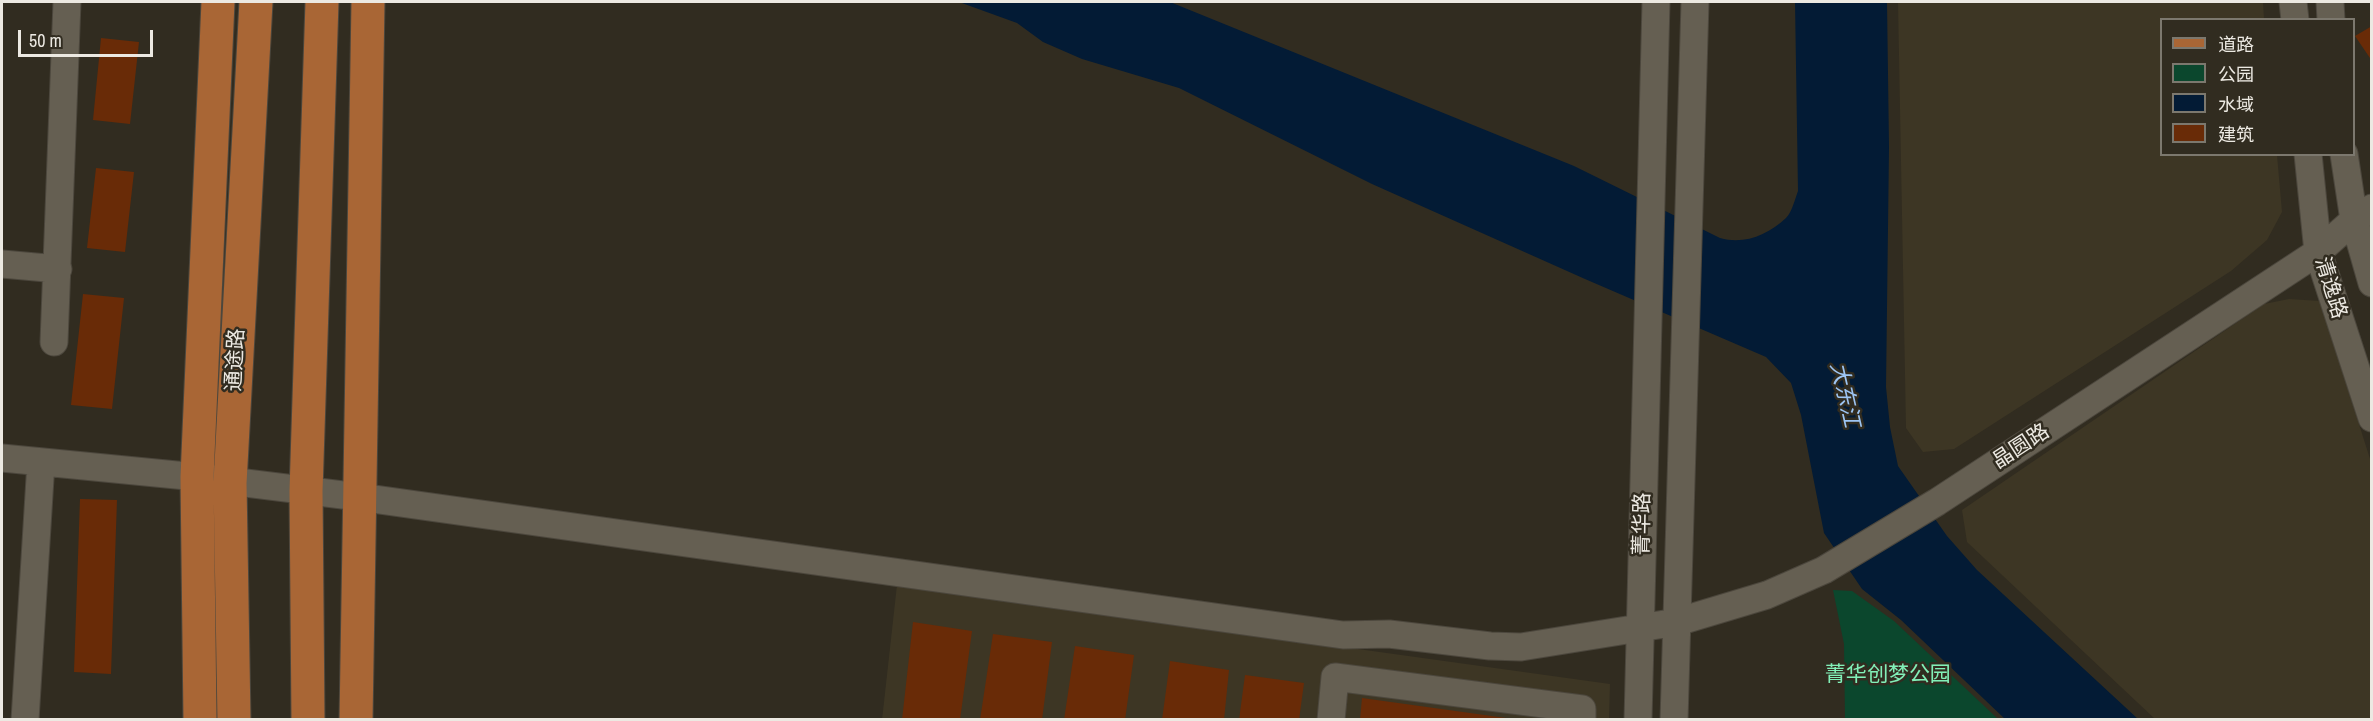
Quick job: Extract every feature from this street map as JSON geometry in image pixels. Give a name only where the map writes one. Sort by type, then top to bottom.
[{"type":"main road","points":[[200,720],[197,477],[218,2]]},
{"type":"main road","name":"通途路","points":[[234,720],[230,483],[256,2]]},
{"type":"main road","points":[[308,720],[306,491],[322,2]]},
{"type":"main road","points":[[356,720],[368,2]]},
{"type":"street","points":[[54,342],[68,2]]},
{"type":"street","name":"菁华路","points":[[1638,720],[1656,2]]},
{"type":"street","points":[[1674,720],[1695,2]]},
{"type":"street","points":[[2293,2],[2295,18]]},
{"type":"street","points":[[2330,2],[2331,18]]},
{"type":"street","name":"清逸路","points":[[2308,156],[2318,252],[2372,418]]},
{"type":"street","name":"清逸路","points":[[2345,156],[2363,214],[2372,283]]},
{"type":"street","name":"晶圆路","points":[[2,458],[359,496],[1343,635],[1389,634],[1490,646],[1521,647],[1677,622],[1767,595],[1824,570],[1937,502],[2318,252],[2363,214]]},
{"type":"street","points":[[2,264],[58,269]]},
{"type":"street","points":[[25,720],[41,462]]},
{"type":"street","points":[[1331,720],[1335,676],[1343,635]]},
{"type":"street","points":[[1335,676],[1582,709],[1582,720]]},
{"type":"shaded area","points":[[1898,2],[2263,2],[2264,18],[2160,18],[2160,156],[2277,156],[2282,212],[2267,240],[2231,271],[1954,449],[1923,452],[1906,428]]},
{"type":"shaded area","points":[[2289,299],[2320,301],[2371,462],[2371,719],[2155,719],[1967,542],[1962,510],[2264,304]]},
{"type":"shaded area","points":[[897,585],[1610,684],[1609,719],[882,720]]},
{"type":"green space","name":"菁华创梦公园","points":[[1833,590],[1852,591],[1894,621],[1998,719],[1845,719],[1844,644]]},
{"type":"water","name":"大东江","points":[[959,2],[1170,2],[1574,166],[1720,238],[1738,240],[1764,234],[1779,224],[1790,212],[1798,191],[1795,2],[1887,2],[1889,147],[1886,387],[1890,427],[1898,466],[1947,536],[1977,570],[2138,719],[2005,719],[1901,620],[1862,589],[1824,533],[1801,415],[1791,383],[1766,357],[1372,184],[1179,88],[1082,59],[1043,42],[1017,23]]},
{"type":"building","points":[[2372,26],[2372,61],[2355,36]]},
{"type":"building","points":[[101,38],[139,42],[130,124],[93,120]]},
{"type":"building","points":[[96,168],[134,172],[125,252],[87,248]]},
{"type":"building","points":[[83,294],[124,298],[112,409],[71,405]]},
{"type":"building","points":[[80,499],[117,500],[111,674],[74,672]]},
{"type":"building","points":[[913,622],[972,631],[960,720],[902,720]]},
{"type":"building","points":[[993,634],[1052,642],[1042,720],[980,720]]},
{"type":"building","points":[[1075,646],[1134,655],[1125,720],[1064,720]]},
{"type":"building","points":[[1170,661],[1229,670],[1224,720],[1162,720]]},
{"type":"building","points":[[1245,675],[1304,683],[1299,720],[1239,720]]},
{"type":"building","points":[[1362,698],[1506,718],[1506,720],[1360,720]]}]
